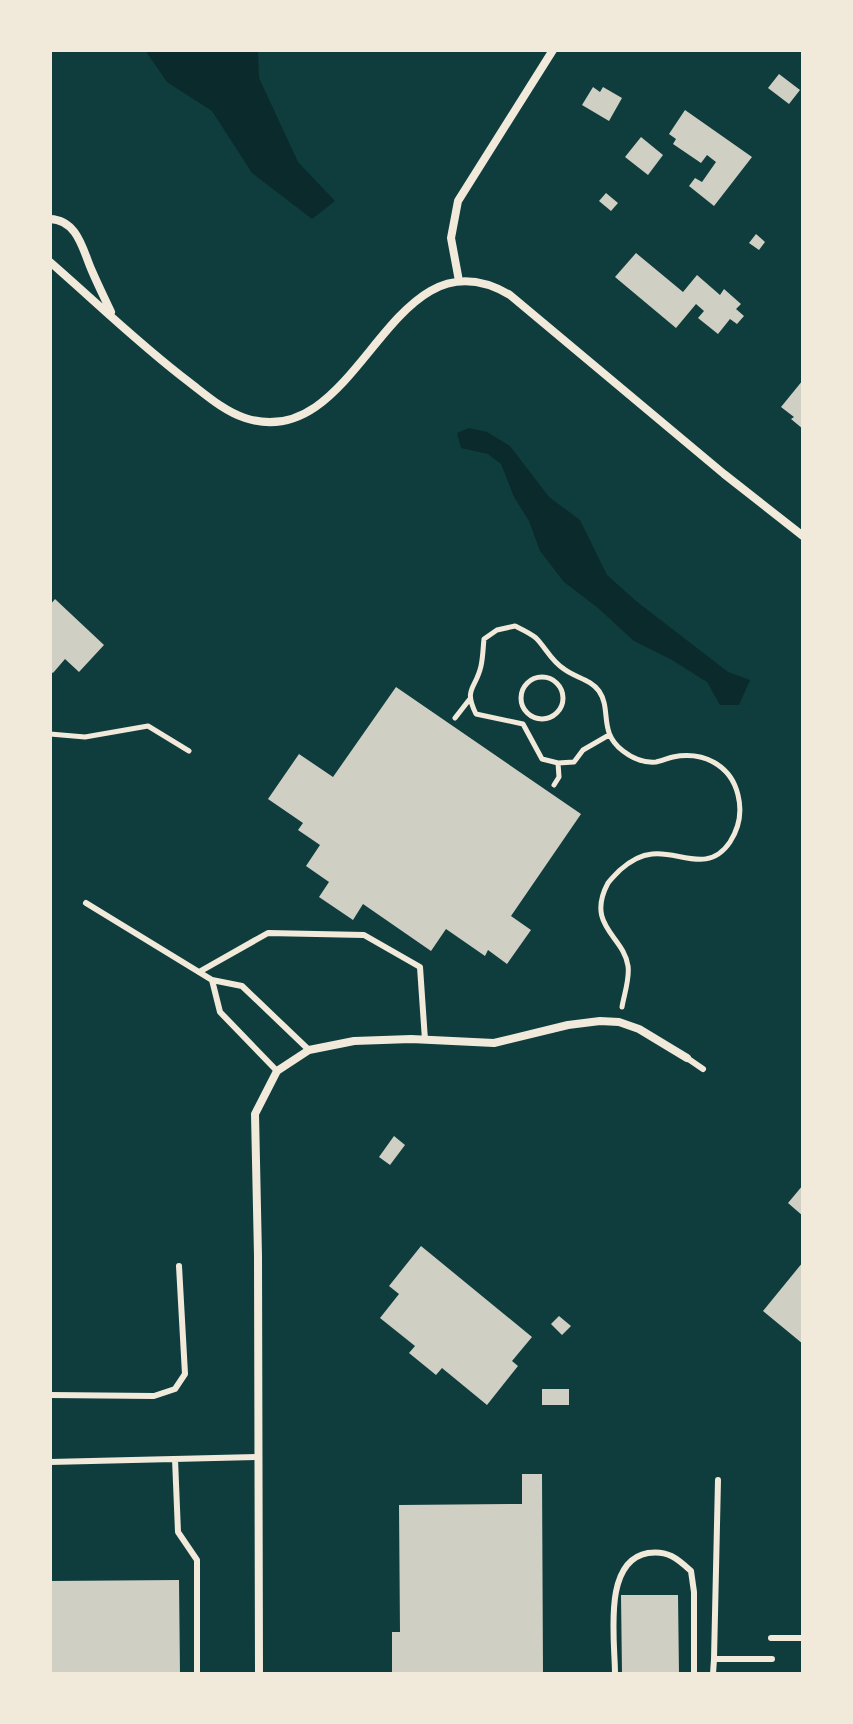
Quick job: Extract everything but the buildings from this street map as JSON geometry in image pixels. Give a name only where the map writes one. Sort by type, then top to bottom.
[{"type":"street","points":[[459,281],[451,238],[458,201],[553,50]]},
{"type":"street","points":[[50,219],[58,219],[76,233],[113,317]]},
{"type":"street","points":[[50,262],[176,373],[216,403],[243,418],[267,423],[293,419],[317,408],[401,313],[437,288],[459,281],[485,283],[510,295],[803,536]]},
{"type":"street","points":[[259,1674],[255,1114],[277,1071],[309,1050],[354,1041],[494,1043],[579,1023],[619,1022],[639,1029],[687,1058]]},
{"type":"lane","points":[[86,903],[212,980],[242,986],[309,1050]]},
{"type":"lane","points":[[199,972],[268,933],[364,935],[420,967],[425,1040]]},
{"type":"lane","points":[[212,980],[220,1012],[277,1071]]},
{"type":"lane","points":[[687,1058],[703,1069]]},
{"type":"lane","points":[[50,1395],[154,1396],[175,1389],[185,1374],[179,1266]]},
{"type":"lane","points":[[50,1462],[259,1457]]},
{"type":"lane","points":[[175,1459],[178,1532],[197,1560],[197,1674]]},
{"type":"lane","points":[[713,1674],[718,1480]]},
{"type":"lane","points":[[615,1674],[616,1584],[623,1567],[641,1554],[657,1552],[667,1553],[691,1571],[694,1674]]},
{"type":"lane","points":[[771,1638],[803,1638]]},
{"type":"lane","points":[[714,1659],[772,1659]]},
{"type":"path","points":[[455,718],[469,700],[471,685],[481,665],[484,639],[497,630],[515,626],[535,637],[561,668],[592,683],[602,695],[609,735],[624,752],[641,761],[658,762],[674,756],[712,759],[726,771],[736,786],[741,809],[730,843],[720,852],[705,859],[689,860],[654,853],[635,858],[608,882],[601,916],[610,937],[624,952],[629,967],[619,1022]]},
{"type":"path","points":[[553,679],[561,668]]},
{"type":"path","points":[[539,676],[553,679],[563,697],[559,710],[549,718],[529,715],[520,696],[526,683],[539,676]]},
{"type":"path","points":[[469,700],[476,714],[523,724],[542,759],[558,763],[574,762],[583,750],[609,735]]},
{"type":"path","points":[[523,724],[529,715]]},
{"type":"path","points":[[50,734],[85,737],[148,726],[189,751]]},
{"type":"path","points":[[554,785],[559,777],[558,763]]},
{"type":"water","points":[[145,50],[258,50],[259,78],[298,162],[335,201],[312,219],[252,173],[212,111],[167,82]]},
{"type":"water","points":[[469,428],[487,432],[510,446],[549,497],[580,520],[607,575],[728,672],[750,680],[739,705],[720,705],[707,682],[634,641],[564,582],[540,551],[501,464],[488,454],[461,448],[457,433]]}]
